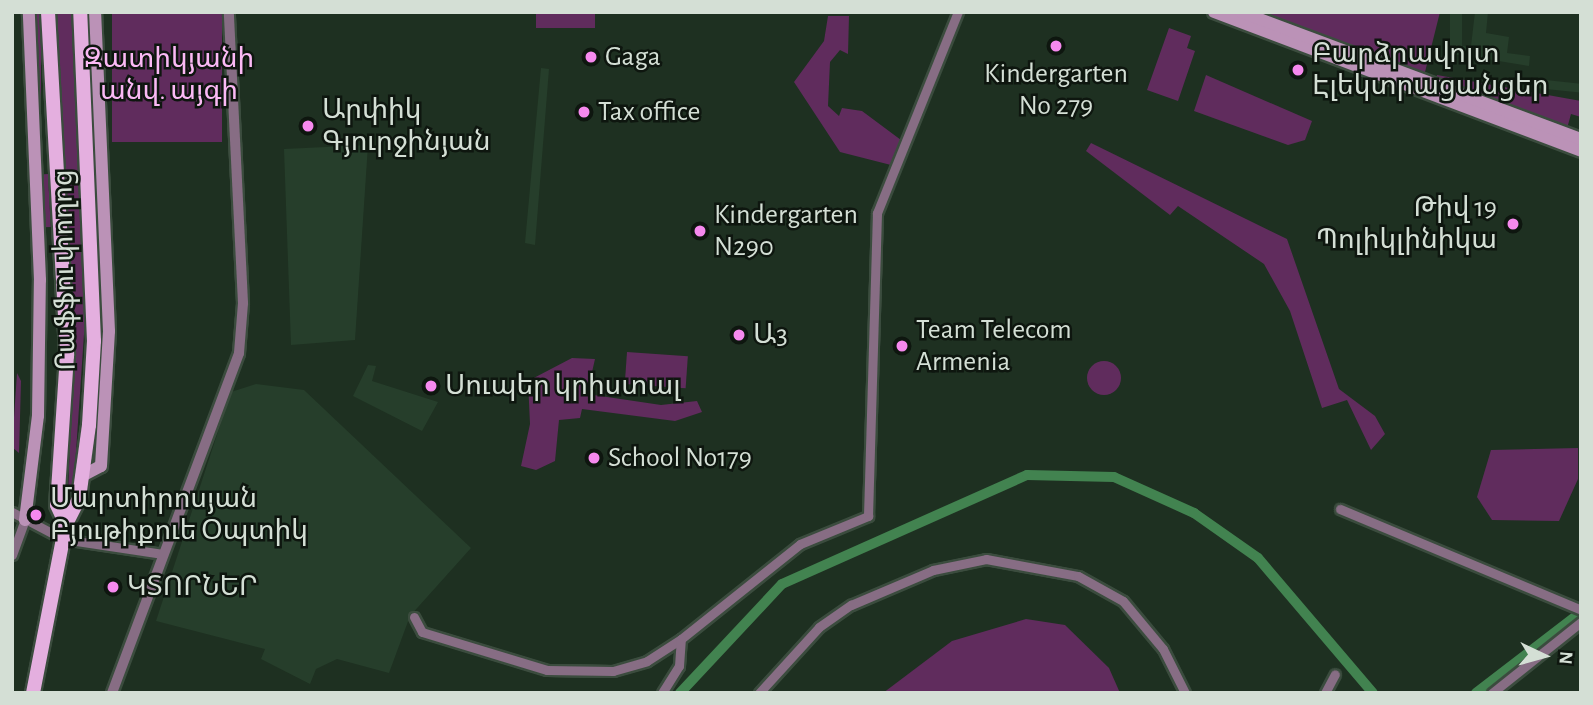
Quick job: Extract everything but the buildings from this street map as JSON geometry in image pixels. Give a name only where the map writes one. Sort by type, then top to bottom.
[{"type":"main road","points":[[25,520],[38,416],[40,280],[29,12]]},
{"type":"main road","name":"Րաֆֆու փողոց","points":[[48,12],[67,355],[57,506],[66,524]]},
{"type":"main road","name":"Րաֆֆու փողոց","points":[[33,693],[66,524],[82,476],[94,341],[80,12]]},
{"type":"main road","points":[[82,476],[101,466],[109,331],[95,12]]},
{"type":"main road","points":[[1241,12],[1429,92],[1581,139]]},
{"type":"main road","points":[[1217,13],[1581,151]]},
{"type":"street","points":[[112,693],[239,354],[243,303],[229,12]]},
{"type":"street","points":[[414,617],[422,632],[562,674],[593,675],[647,661],[681,639],[800,544],[868,516],[877,213],[958,12]]},
{"type":"street","points":[[1340,509],[1581,610]]},
{"type":"street","points":[[12,512],[63,540],[163,554]]},
{"type":"street","points":[[12,555],[25,520]]},
{"type":"street","points":[[759,693],[819,627],[851,605],[933,570],[986,559],[1078,576],[1112,594],[1144,622],[1185,693]]},
{"type":"street","points":[[1492,693],[1581,622]]},
{"type":"street","points":[[662,693],[679,666],[681,639]]},
{"type":"street","points":[[1325,693],[1335,674]]},
{"type":"shaded area","points":[[1450,12],[1462,12],[1462,55],[1450,55]]},
{"type":"shaded area","points":[[1475,12],[1488,12],[1486,33],[1509,37],[1507,53],[1530,56],[1529,66],[1462,55],[1463,46],[1476,48],[1471,46]]},
{"type":"shaded area","points":[[541,68],[549,69],[535,245],[525,243]]},
{"type":"shaded area","points":[[1527,78],[1581,84],[1580,93],[1526,87]]},
{"type":"shaded area","points":[[368,145],[355,340],[291,345],[284,149]]},
{"type":"shaded area","points":[[368,365],[376,366],[372,381],[438,402],[422,431],[353,396]]},
{"type":"shaded area","points":[[256,384],[304,390],[471,548],[410,616],[389,673],[337,659],[316,669],[310,684],[261,659],[265,649],[156,621],[231,392]]},
{"type":"green space","points":[[32,12],[41,12],[41,158],[32,158]]},
{"type":"green space","points":[[57,12],[74,12],[87,290],[73,496],[68,494],[73,365]]},
{"type":"green space","name":"Զատիկյանի անվ. այգի","points":[[112,12],[222,12],[222,142],[112,142]]},
{"type":"green space","points":[[536,12],[595,12],[595,28],[536,28]]},
{"type":"green space","points":[[1253,12],[1440,12],[1422,84]]},
{"type":"green space","points":[[828,16],[849,16],[848,54],[840,50],[830,62],[828,106],[839,116],[842,108],[862,111],[901,140],[891,165],[840,152],[794,82],[824,41]]},
{"type":"green space","points":[[1169,28],[1191,36],[1187,48],[1195,51],[1178,101],[1147,90]]},
{"type":"green space","points":[[1206,75],[1312,121],[1305,140],[1288,145],[1194,111]]},
{"type":"green space","points":[[1437,75],[1581,101],[1581,117],[1571,114],[1565,136],[1433,90]]},
{"type":"green space","points":[[1091,143],[1287,239],[1339,389],[1375,416],[1385,434],[1371,450],[1347,400],[1322,408],[1290,311],[1264,264],[1178,206],[1170,215],[1086,151]]},
{"type":"green space","points":[[40,174],[48,174],[51,227],[43,227]]},
{"type":"green space","points":[[627,352],[688,356],[686,388],[625,384]]},
{"type":"green space","points":[[572,358],[595,359],[587,394],[661,405],[697,401],[702,412],[675,421],[582,409],[580,418],[559,420],[555,461],[536,470],[521,466],[530,424],[528,381]]},
{"type":"green space","points":[[1104,361],[1116,366],[1121,378],[1116,390],[1104,395],[1092,390],[1087,378],[1092,366]]},
{"type":"green space","points":[[17,373],[21,381],[19,453],[12,447]]},
{"type":"green space","points":[[1578,448],[1578,479],[1559,521],[1492,520],[1477,497],[1491,450]]},
{"type":"green space","points":[[1026,619],[1065,625],[1109,668],[1120,693],[883,693],[952,641]]},
{"type":"waterway","points":[[680,693],[782,584],[1027,475],[1114,477],[1194,513],[1258,558],[1373,693]]},
{"type":"waterway","points":[[1476,693],[1581,612]]},
{"type":"place","name":"Kindergarten No 279","points":[[1056,46]]},
{"type":"place","name":"Gaga","points":[[591,57]]},
{"type":"place","name":"Բարձրավոլտ Էլեկտրացանցեր","points":[[1298,70]]},
{"type":"place","name":"Tax office","points":[[584,112]]},
{"type":"place","name":"Արփիկ Գյուրջինյան","points":[[308,126]]},
{"type":"place","name":"Թիվ 19 Պոլիկլինիկա","points":[[1513,224]]},
{"type":"place","name":"Kindergarten N290","points":[[700,231]]},
{"type":"place","name":"Ա3","points":[[739,335]]},
{"type":"place","name":"Team Telecom Armenia","points":[[902,346]]},
{"type":"place","name":"Սուպեր կրիստալ","points":[[431,386]]},
{"type":"place","name":"School No179","points":[[594,458]]},
{"type":"place","name":"Մարտիրոսյան Բյութիքուե Օպտիկ","points":[[36,515]]},
{"type":"place","name":"ԿՏՈՐՆԵՐ","points":[[113,587]]}]
